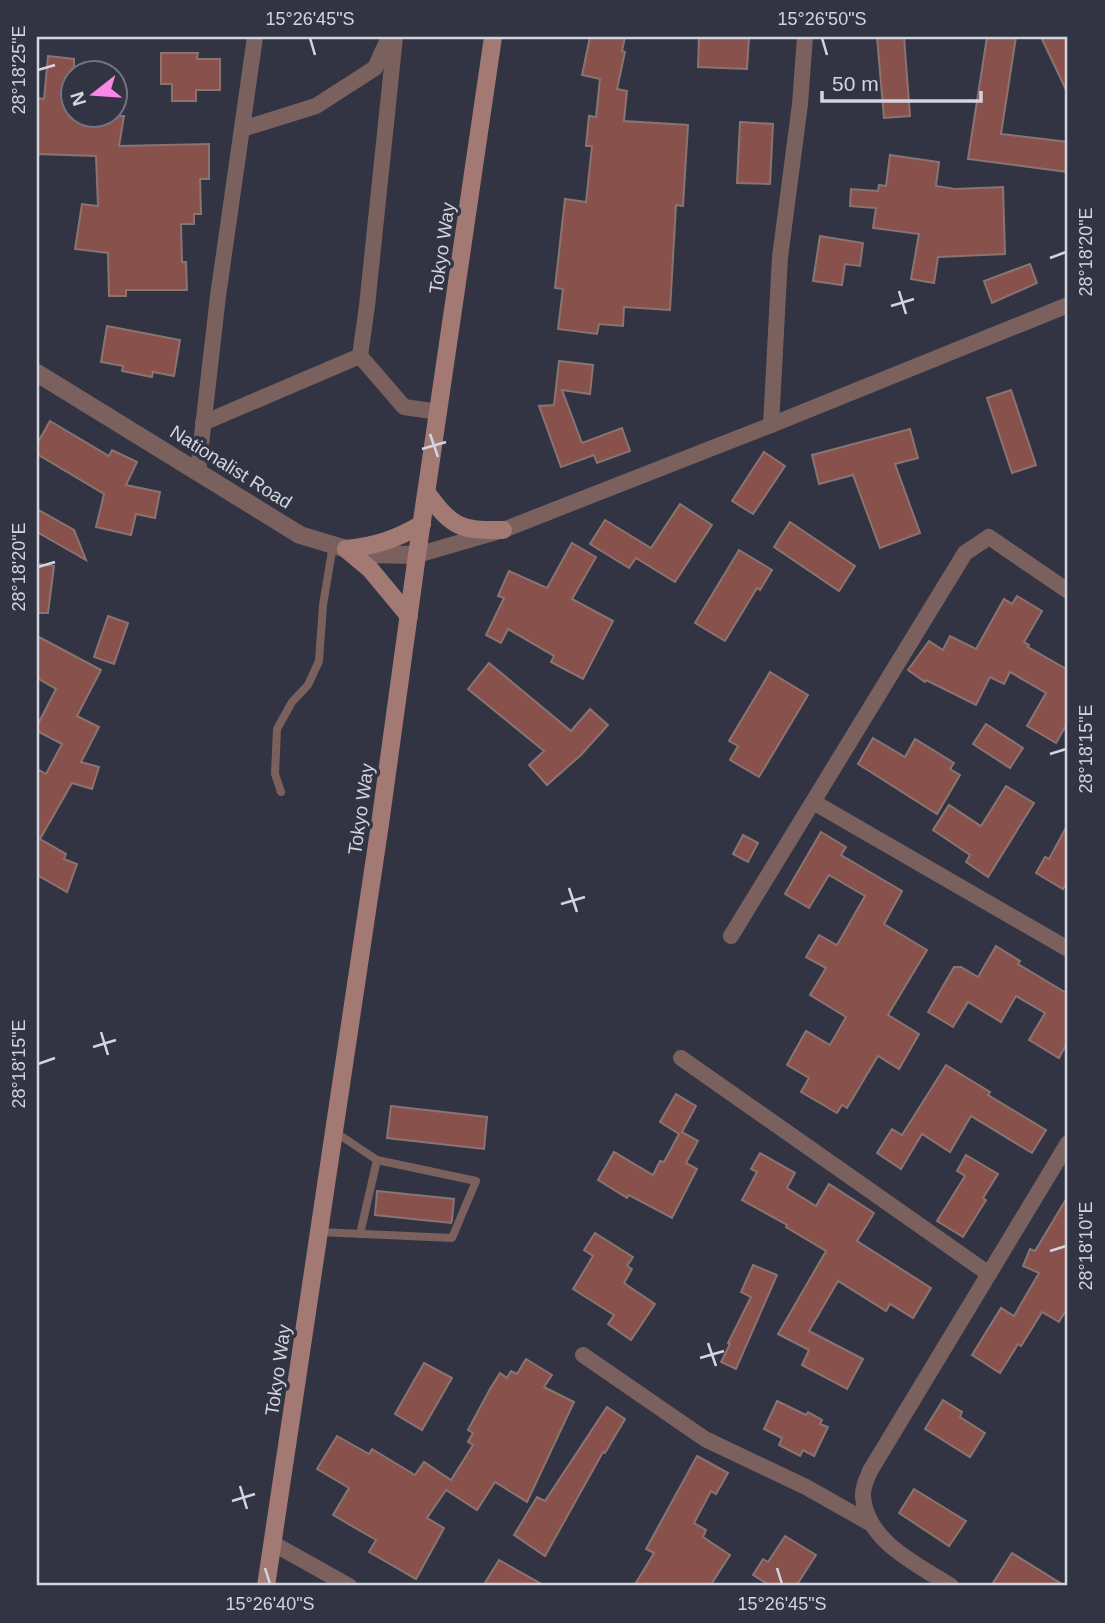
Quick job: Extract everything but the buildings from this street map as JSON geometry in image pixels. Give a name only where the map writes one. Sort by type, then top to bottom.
[{"type":"main road","name":"Tokyo Way","points":[[266,1586],[335,1132],[493,37]]},
{"type":"main road","points":[[427,492],[445,517],[454,522],[473,531],[503,530]]},
{"type":"main road","points":[[340,547],[381,544],[399,538],[422,524]]},
{"type":"main road","points":[[340,547],[370,569],[409,616]]},
{"type":"street","points":[[198,471],[255,37]]},
{"type":"street","points":[[242,130],[316,106],[375,68],[389,37]]},
{"type":"street","points":[[395,37],[360,356],[404,407],[439,412]]},
{"type":"street","points":[[772,425],[780,257],[800,104],[805,37]]},
{"type":"street","points":[[417,555],[503,530],[1068,305]]},
{"type":"street","points":[[203,423],[360,356]]},
{"type":"street","name":"Nationalist Road","points":[[37,373],[300,534],[363,554],[417,555]]},
{"type":"street","points":[[731,936],[965,553],[989,537],[1068,591]]},
{"type":"street","points":[[814,803],[1068,949]]},
{"type":"street","points":[[681,1058],[989,1274]]},
{"type":"street","points":[[868,1522],[862,1494],[870,1471],[1068,1143]]},
{"type":"street","points":[[583,1355],[705,1438],[806,1487],[868,1522],[888,1544],[951,1586]]},
{"type":"street","points":[[274,1544],[349,1586]]},
{"type":"lane","points":[[281,792],[275,774],[277,729],[292,702],[308,685],[319,661],[323,605],[340,547]]},
{"type":"lane","points":[[320,1232],[452,1238],[476,1181],[377,1160],[335,1132]]},
{"type":"lane","points":[[360,1234],[377,1160]]}]
